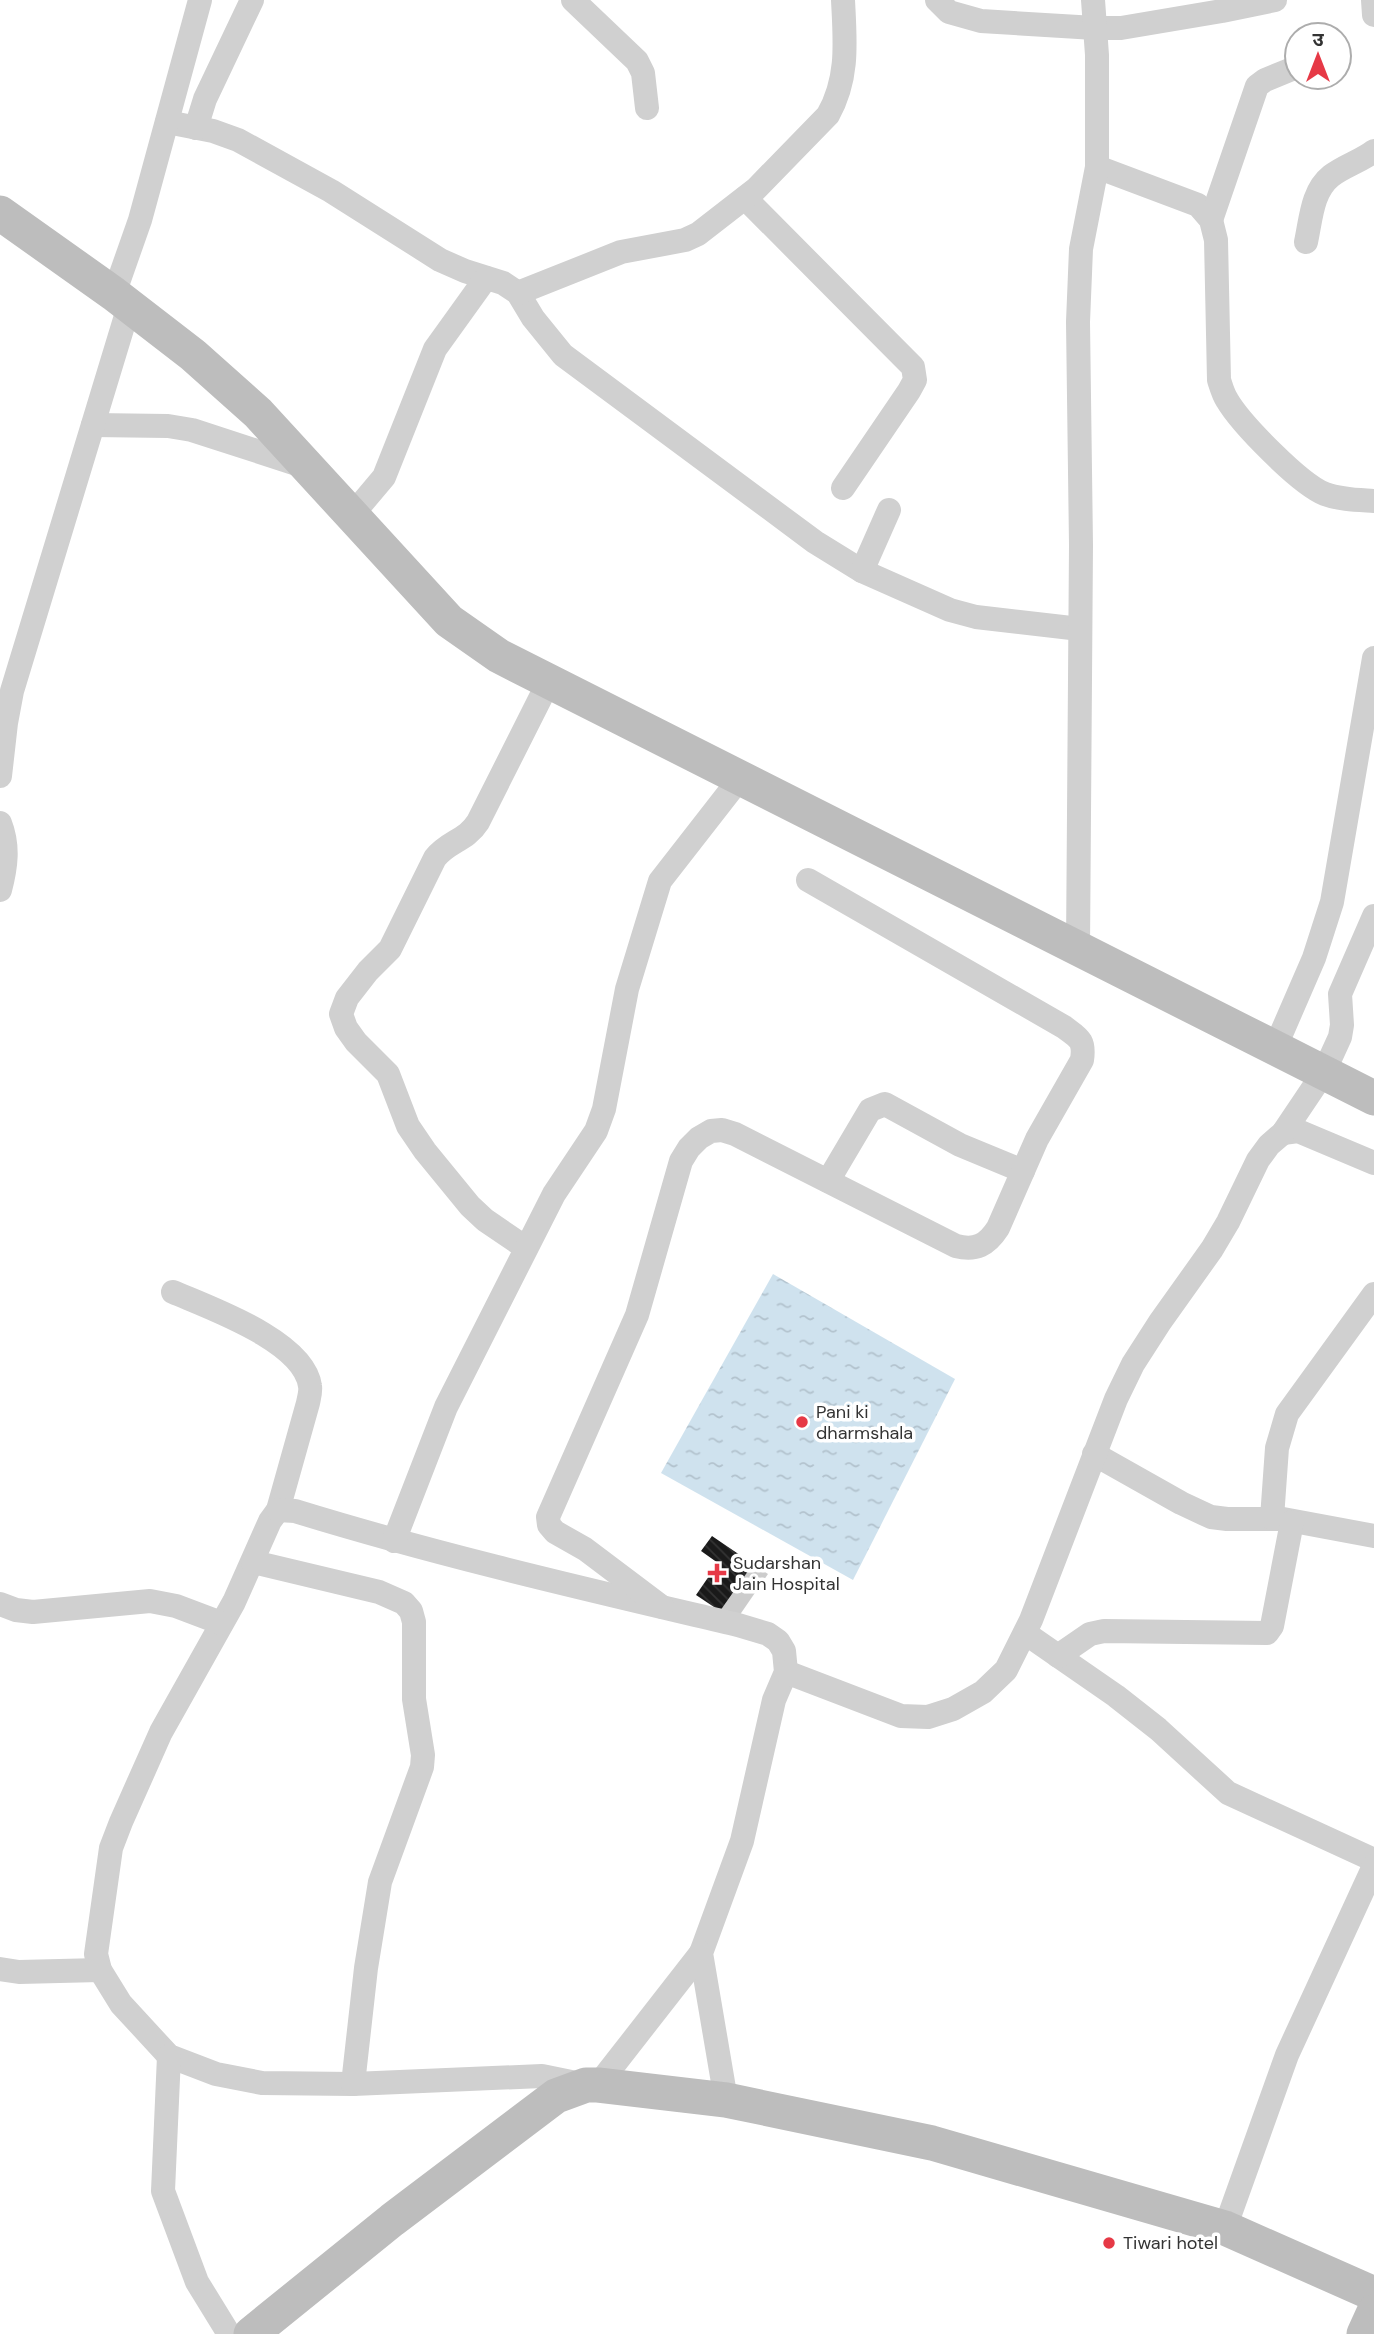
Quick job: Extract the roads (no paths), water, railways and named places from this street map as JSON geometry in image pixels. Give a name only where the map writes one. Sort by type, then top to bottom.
[{"type":"street","points":[[0,776],[12,691],[93,425],[140,220],[200,0]]},
{"type":"street","points":[[196,128],[205,99],[252,0]]},
{"type":"street","points":[[573,0],[636,61],[643,73],[647,108]]},
{"type":"street","points":[[518,293],[621,252],[637,247],[662,245],[698,234],[745,198],[828,115],[836,102],[844,68],[843,0]]},
{"type":"street","points":[[937,0],[949,12],[981,21],[1095,28],[1121,28],[1275,0]]},
{"type":"street","points":[[1078,948],[1078,322],[1081,249],[1097,167],[1093,0]]},
{"type":"street","points":[[1373,0],[1374,15]]},
{"type":"street","points":[[1211,220],[1257,86],[1283,73]]},
{"type":"street","points":[[167,122],[213,131],[262,151],[331,191],[416,247],[440,260],[503,282],[518,293],[533,318],[563,355],[815,542],[862,571],[950,610],[976,617],[1080,629]]},
{"type":"street","points":[[1306,242],[1321,186],[1332,175],[1374,151]]},
{"type":"street","points":[[1097,167],[1198,205],[1211,220],[1216,240],[1219,380],[1226,399],[1256,436],[1305,481],[1323,493],[1339,498],[1374,501]]},
{"type":"street","points":[[745,198],[914,367],[915,380],[909,391],[843,488]]},
{"type":"street","points":[[0,213],[122,300],[193,355],[258,412],[449,621],[471,638],[499,656],[1374,1098]]},
{"type":"street","points":[[352,515],[384,477],[435,349],[486,278]]},
{"type":"street","points":[[93,425],[168,426],[192,430],[309,468]]},
{"type":"street","points":[[862,571],[889,510]]},
{"type":"street","points":[[1275,1048],[1314,958],[1332,902],[1374,658]]},
{"type":"street","points":[[526,1248],[485,1220],[470,1206],[425,1151],[408,1126],[388,1074],[345,1028],[341,1014],[347,998],[390,949],[435,858],[449,845],[470,834],[478,822],[549,681]]},
{"type":"street","points":[[394,1541],[446,1407],[554,1194],[596,1131],[604,1109],[627,989],[660,881],[741,777]]},
{"type":"street","points":[[0,823],[5,835],[6,851],[0,890]]},
{"type":"street","points":[[662,1607],[585,1549],[555,1532],[549,1525],[548,1517],[637,1315],[681,1161],[689,1148],[711,1131],[722,1130],[735,1134],[956,1246],[967,1249],[981,1246],[991,1239],[1045,1124],[1082,1060],[1084,1048],[1079,1037],[808,880]]},
{"type":"street","points":[[786,1672],[901,1716],[929,1717],[953,1709],[983,1692],[1006,1670],[1025,1633],[1116,1399],[1133,1364],[1218,1240],[1258,1160],[1269,1145],[1283,1133],[1324,1072],[1340,1037],[1340,994],[1374,916]]},
{"type":"street","points":[[828,1181],[870,1110],[885,1104],[960,1145],[1023,1171]]},
{"type":"street","points":[[1283,1133],[1298,1131],[1374,1163]]},
{"type":"street","points":[[173,1292],[271,1338],[292,1354],[304,1371],[310,1386],[309,1403],[278,1510],[270,1521],[253,1562],[221,1623],[161,1732],[111,1848],[96,1954],[100,1970],[121,2004],[169,2056],[216,2074],[262,2083],[353,2084],[542,2076],[592,2085],[726,2100],[932,2143],[1224,2228],[1374,2294]]},
{"type":"street","points":[[1058,1656],[1090,1634],[1104,1631],[1267,1633],[1272,1626],[1282,1520],[1277,1448],[1287,1414],[1374,1294]]},
{"type":"street","points":[[1094,1454],[1211,1517],[1282,1520],[1374,1536]]},
{"type":"street","points":[[251,2334],[392,2220],[556,2095],[592,2085],[701,1953],[742,1841],[774,1700],[786,1672],[784,1651],[778,1641],[768,1634],[394,1541],[295,1511],[278,1510]]},
{"type":"street","points":[[253,1562],[379,1592],[404,1604],[411,1611],[414,1622],[414,1699],[423,1755],[422,1767],[380,1882],[366,1968],[353,2084]]},
{"type":"street","points":[[0,1604],[33,1612],[150,1601],[176,1606],[221,1623]]},
{"type":"street","points":[[1025,1633],[1116,1696],[1158,1729],[1228,1793],[1374,1860]]},
{"type":"street","points":[[1224,2228],[1287,2055],[1374,1866]]},
{"type":"street","points":[[701,1953],[726,2100]]},
{"type":"street","points":[[0,1969],[19,1972],[100,1970]]},
{"type":"street","points":[[169,2056],[163,2191],[197,2282],[229,2334]]},
{"type":"street","points":[[276,2334],[404,2231],[566,2108],[633,2090]]},
{"type":"street","points":[[1364,2334],[1374,2312]]},
{"type":"water","points":[[773,1274],[955,1379],[853,1580],[661,1473]]},
{"type":"place","name":"Pani ki dharmshala","points":[[802,1422]]},
{"type":"place","name":"Sudarshan Jain Hospital","points":[[717,1573]]},
{"type":"place","name":"Tiwari hotel","points":[[1109,2243]]}]
